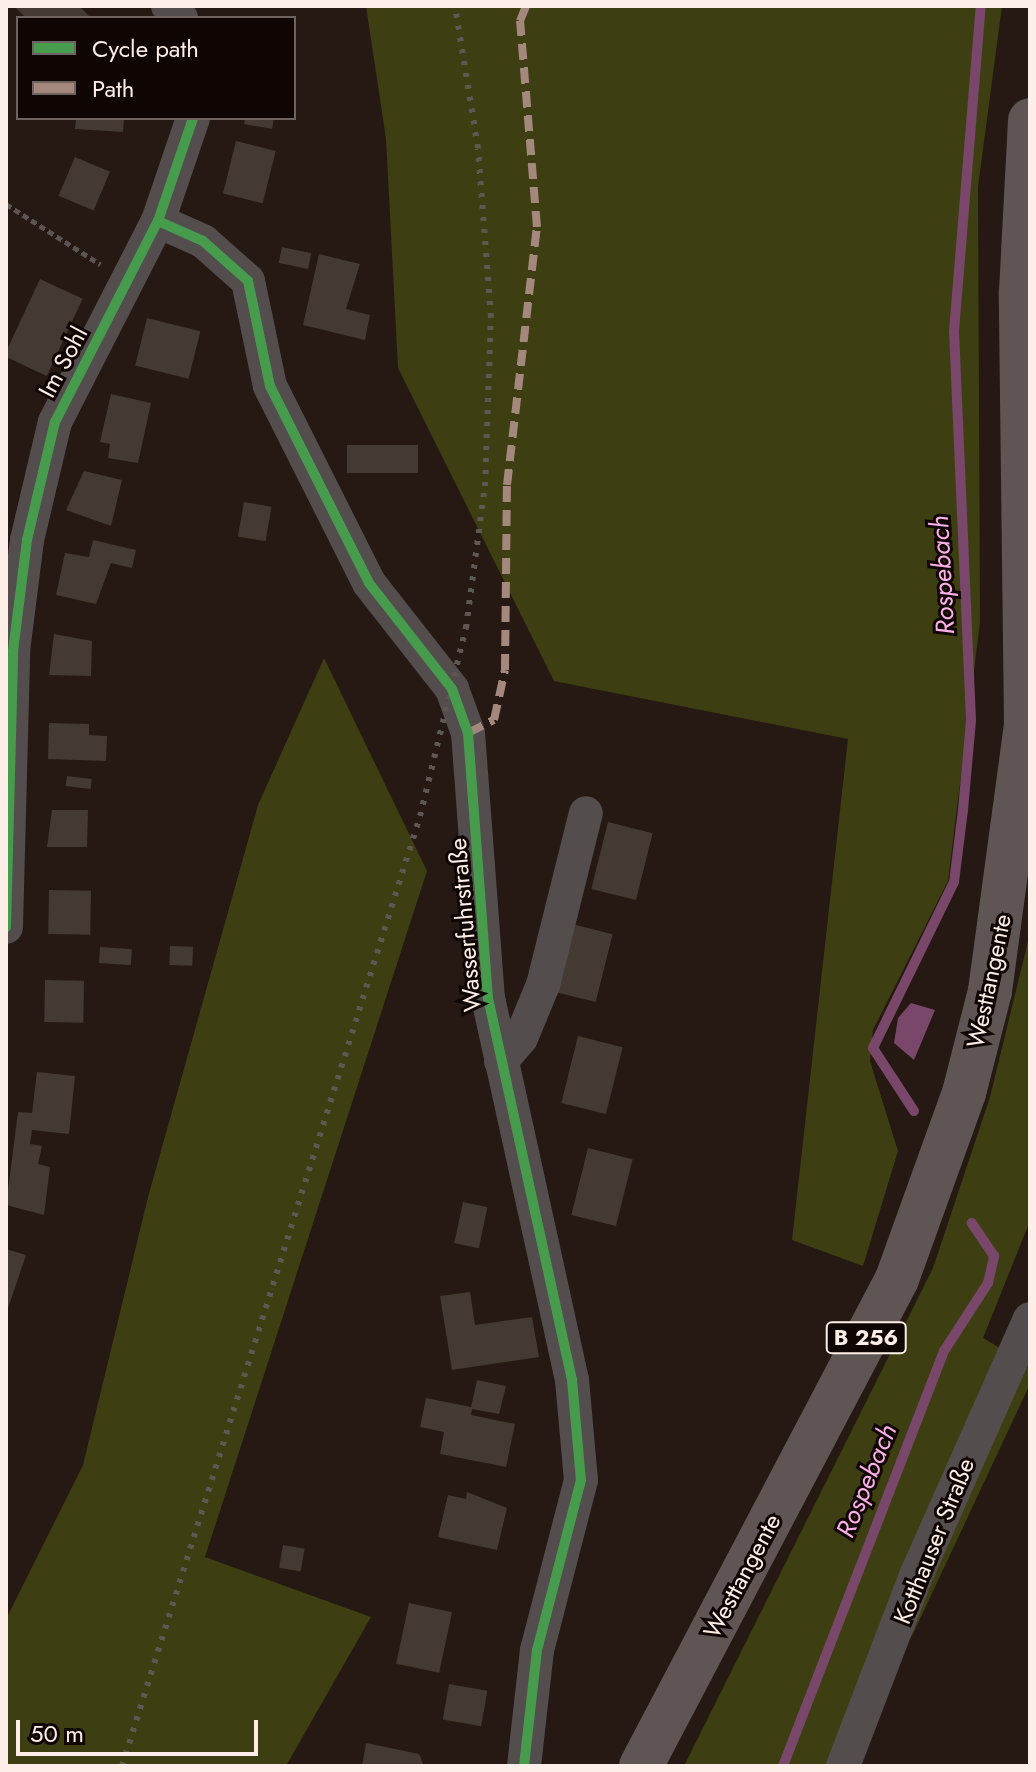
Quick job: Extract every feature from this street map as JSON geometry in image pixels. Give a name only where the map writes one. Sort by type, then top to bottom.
[{"type":"main road","name":"Westtangente","points":[[641,1766],[897,1279],[964,1093],[990,991],[1026,724],[1021,292],[1030,120]]},
{"type":"street","name":"Im Sohl","points":[[6,927],[13,651],[27,540],[55,422],[158,221],[192,120]]},
{"type":"street","name":"Wasserfuhrstraße","points":[[158,221],[203,241],[248,281],[270,386],[369,583],[452,689],[468,733],[488,998],[572,1380],[581,1480],[537,1650],[524,1766]]},
{"type":"street","points":[[501,1061],[521,1038],[543,985],[586,813]]},
{"type":"street","name":"Kotthauser Straße","points":[[843,1766],[915,1578],[1030,1319]]},
{"type":"path","points":[[6,204],[128,282]]},
{"type":"shaded area","points":[[366,6],[1002,6],[978,187],[980,622],[948,881],[873,1030],[870,1061],[898,1151],[863,1266],[792,1240],[848,739],[554,681],[398,368],[386,139]]},
{"type":"shaded area","points":[[324,658],[427,871],[205,1557],[371,1617],[286,1766],[6,1766],[6,1619],[83,1465],[148,1197],[258,805]]},
{"type":"shaded area","points":[[1030,933],[1030,1221],[983,1338],[1030,1366],[1030,1384],[913,1634],[827,1766],[684,1766],[933,1268],[990,1097]]},
{"type":"shaded area","points":[[911,1003],[935,1010],[914,1060],[894,1043],[898,1018]]},
{"type":"building","points":[[14,6],[79,6],[89,16],[24,16]]},
{"type":"building","points":[[76,120],[124,120],[123,132],[75,129]]},
{"type":"building","points":[[245,120],[274,120],[272,129],[244,124]]},
{"type":"building","points":[[236,141],[276,151],[263,203],[223,193]]},
{"type":"building","points":[[75,157],[110,172],[94,211],[59,196]]},
{"type":"building","points":[[282,247],[311,253],[308,269],[279,263]]},
{"type":"building","points":[[319,254],[360,264],[346,309],[370,315],[365,340],[303,325]]},
{"type":"building","points":[[40,279],[83,299],[47,376],[6,357]]},
{"type":"building","points":[[147,318],[200,331],[189,379],[135,366]]},
{"type":"building","points":[[111,394],[151,403],[138,463],[108,458],[110,444],[100,442]]},
{"type":"building","points":[[347,445],[418,445],[418,473],[347,473]]},
{"type":"building","points":[[84,471],[122,480],[111,526],[66,510]]},
{"type":"building","points":[[244,502],[272,507],[265,541],[238,536]]},
{"type":"building","points":[[93,540],[136,550],[132,568],[111,563],[96,604],[56,595],[65,553],[89,557]]},
{"type":"building","points":[[54,634],[92,641],[91,676],[49,675]]},
{"type":"building","points":[[49,723],[89,724],[89,735],[107,736],[106,761],[48,759]]},
{"type":"building","points":[[67,776],[92,779],[91,789],[66,786]]},
{"type":"building","points":[[52,810],[88,810],[87,847],[47,847]]},
{"type":"building","points":[[608,822],[653,833],[636,900],[591,889]]},
{"type":"building","points":[[49,890],[91,891],[90,935],[48,934]]},
{"type":"building","points":[[568,923],[613,934],[596,1002],[551,991]]},
{"type":"building","points":[[170,946],[193,947],[192,966],[169,965]]},
{"type":"building","points":[[100,947],[132,949],[131,965],[99,963]]},
{"type":"building","points":[[45,980],[84,981],[83,1023],[44,1022]]},
{"type":"building","points":[[578,1036],[623,1047],[606,1114],[561,1103]]},
{"type":"building","points":[[37,1072],[75,1076],[69,1134],[32,1130],[30,1144],[42,1146],[38,1164],[50,1167],[44,1215],[6,1205],[18,1112],[32,1113]]},
{"type":"building","points":[[588,1148],[633,1159],[616,1226],[571,1215]]},
{"type":"building","points":[[463,1202],[487,1207],[479,1248],[454,1243]]},
{"type":"building","points":[[6,1249],[26,1255],[6,1314]]},
{"type":"building","points":[[470,1292],[475,1325],[532,1317],[539,1357],[452,1370],[440,1296]]},
{"type":"building","points":[[477,1380],[506,1386],[499,1414],[472,1409],[471,1415],[515,1424],[506,1467],[440,1454],[444,1432],[420,1427],[426,1398],[471,1407]]},
{"type":"building","points":[[467,1492],[507,1508],[497,1550],[438,1537],[448,1495],[466,1499]]},
{"type":"building","points":[[283,1545],[305,1549],[301,1571],[279,1568]]},
{"type":"building","points":[[409,1603],[452,1612],[439,1673],[396,1664]]},
{"type":"building","points":[[449,1684],[487,1691],[481,1726],[443,1719]]},
{"type":"building","points":[[366,1743],[419,1754],[424,1766],[362,1766]]},
{"type":"waterway","name":"Rospebach","points":[[914,1111],[873,1048],[954,882],[963,810],[971,720],[954,331],[981,6]]},
{"type":"waterway","name":"Rospebach","points":[[783,1766],[944,1351],[988,1283],[994,1256],[972,1223]]},
{"type":"railway","points":[[122,1766],[420,816],[466,628],[485,486],[491,317],[478,148],[455,6]]},
{"type":"marked path","points":[[468,733],[494,720],[505,670],[507,485],[537,227],[520,21],[526,6]]},
{"type":"cycle path","points":[[6,927],[13,651],[27,540],[55,422],[158,221],[192,120]]},
{"type":"cycle path","points":[[158,221],[203,241],[248,281],[270,386],[369,583],[452,689],[468,733],[488,998],[572,1380],[581,1480],[537,1650],[524,1766]]}]
